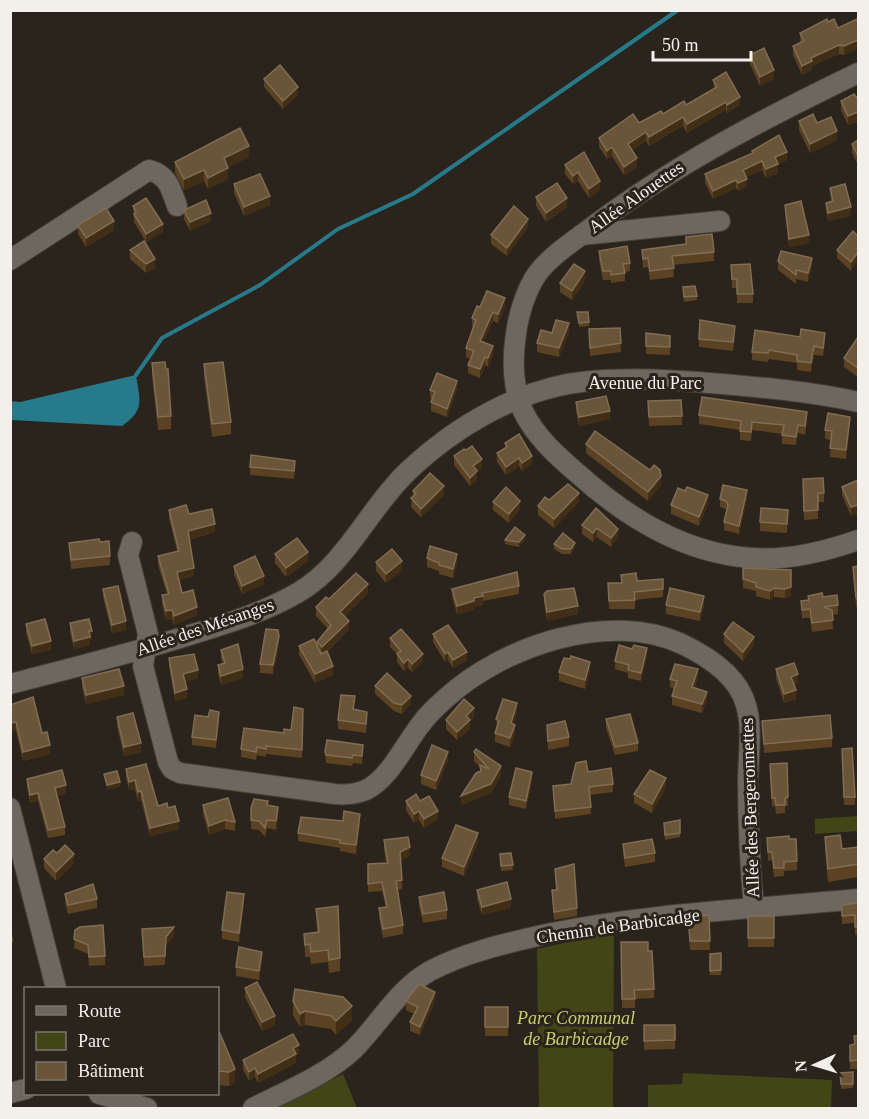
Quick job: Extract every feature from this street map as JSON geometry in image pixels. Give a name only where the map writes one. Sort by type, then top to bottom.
[{"type":"street","name":"Allée Alouettes","points":[[858,73],[705,151],[637,194],[581,235],[537,274],[518,319],[513,378],[519,399],[539,436],[555,454],[610,502],[646,525],[687,544],[750,558],[785,558],[828,551],[858,540]]},
{"type":"street","points":[[10,260],[149,170],[160,173],[168,181],[177,206]]},
{"type":"street","points":[[581,235],[720,221]]},
{"type":"street","name":"Avenue du Parc","points":[[369,518],[375,507],[438,444],[475,421],[519,399],[588,381],[629,380],[771,388],[858,402]]},
{"type":"street","name":"Allée des Mésanges","points":[[10,684],[146,649],[226,623],[300,592],[323,573],[369,518]]},
{"type":"street","points":[[132,542],[128,555],[148,634],[146,649]]},
{"type":"street","name":"Allée des Bergeronnettes","points":[[146,649],[144,666],[172,769],[180,773],[344,795],[361,792],[372,786],[384,774],[422,721],[447,697],[499,662],[540,646],[601,630],[628,629],[670,639],[706,657],[721,669],[734,684],[747,706],[749,845],[754,909]]},
{"type":"street","points":[[10,808],[18,870],[56,987]]},
{"type":"street","name":"Chemin de Barbicadge","points":[[253,1108],[329,1068],[352,1050],[408,987],[431,971],[454,960],[504,944],[588,927],[858,899]]},
{"type":"street","points":[[102,1095],[147,1108]]},
{"type":"green space","points":[[858,816],[858,831],[815,834],[815,819]]},
{"type":"green space","name":"Parc Communal de Barbicadge","points":[[614,932],[613,1108],[539,1108],[537,949]]},
{"type":"green space","name":"Parc Communal de Barbicadge","points":[[683,1073],[832,1080],[831,1108],[648,1108],[648,1085],[682,1084]]},
{"type":"green space","points":[[343,1074],[357,1108],[275,1108]]},
{"type":"water","points":[[136,375],[139,392],[138,410],[122,426],[11,420],[11,401],[20,402]]},
{"type":"building","points":[[827,19],[828,22],[834,19],[838,28],[857,19],[858,40],[844,46],[839,45],[811,58],[812,61],[802,66],[793,46],[804,41],[800,33]]},
{"type":"building","points":[[764,48],[774,70],[760,77],[750,55]]},
{"type":"building","points":[[280,65],[298,87],[283,101],[264,79]]},
{"type":"building","points":[[726,72],[740,97],[727,105],[726,102],[687,124],[683,117],[649,137],[646,132],[628,144],[637,158],[624,167],[612,147],[607,151],[599,138],[633,114],[639,123],[661,111],[663,114],[684,101],[686,105],[717,87],[713,80]]},
{"type":"building","points":[[854,94],[858,96],[858,112],[848,116],[841,101]]},
{"type":"building","points":[[813,114],[817,123],[831,117],[837,131],[810,144],[799,121]]},
{"type":"building","points":[[240,128],[249,146],[224,158],[228,168],[208,178],[204,170],[184,179],[175,162]]},
{"type":"building","points":[[779,135],[787,152],[775,157],[778,164],[766,169],[762,161],[743,170],[747,179],[738,183],[736,180],[713,191],[705,174],[753,153],[752,151]]},
{"type":"building","points":[[858,140],[858,156],[852,144]]},
{"type":"building","points":[[584,152],[600,181],[589,189],[578,172],[573,176],[565,165]]},
{"type":"building","points":[[260,174],[270,196],[244,207],[234,184]]},
{"type":"building","points":[[557,183],[567,198],[546,213],[536,197]]},
{"type":"building","points":[[845,184],[851,207],[828,213],[826,203],[833,201],[830,188]]},
{"type":"building","points":[[146,198],[163,224],[146,234],[134,214],[136,212],[133,206]]},
{"type":"building","points":[[206,200],[211,213],[190,222],[184,210]]},
{"type":"building","points":[[801,201],[809,235],[789,239],[785,205]]},
{"type":"building","points":[[514,206],[528,219],[507,248],[491,235]]},
{"type":"building","points":[[106,208],[114,221],[86,238],[78,225]]},
{"type":"building","points":[[853,231],[858,236],[858,252],[851,262],[837,250]]},
{"type":"building","points":[[712,234],[714,252],[672,256],[674,268],[650,271],[648,258],[643,259],[642,250],[686,244],[686,237]]},
{"type":"building","points":[[144,241],[155,259],[146,264],[130,250]]},
{"type":"building","points":[[627,246],[630,263],[623,264],[625,273],[611,275],[611,271],[603,271],[599,251]]},
{"type":"building","points":[[781,251],[812,258],[808,273],[796,270],[796,275],[778,261]]},
{"type":"building","points":[[574,264],[585,271],[572,291],[560,283]]},
{"type":"building","points":[[750,264],[753,294],[737,294],[737,279],[732,279],[731,265]]},
{"type":"building","points":[[695,286],[697,296],[684,297],[683,287]]},
{"type":"building","points":[[487,291],[505,298],[498,314],[493,312],[480,341],[493,346],[480,369],[468,365],[474,351],[466,348],[476,320],[472,318]]},
{"type":"building","points":[[577,312],[588,312],[589,322],[579,323]]},
{"type":"building","points":[[556,320],[569,323],[559,348],[537,343],[541,330],[552,333]]},
{"type":"building","points":[[700,320],[735,326],[733,342],[699,339]]},
{"type":"building","points":[[620,328],[621,343],[590,348],[589,329]]},
{"type":"building","points":[[801,329],[825,333],[823,348],[814,346],[811,363],[797,361],[797,355],[769,350],[768,353],[752,352],[755,330],[800,337]]},
{"type":"building","points":[[646,333],[670,336],[670,347],[646,346]]},
{"type":"building","points":[[858,337],[858,368],[844,358]]},
{"type":"building","points":[[165,362],[166,369],[168,369],[171,416],[158,417],[152,363]]},
{"type":"building","points":[[223,362],[231,422],[212,424],[204,364]]},
{"type":"building","points":[[437,373],[457,381],[447,409],[431,402],[435,392],[430,390]]},
{"type":"building","points":[[606,396],[610,411],[579,417],[576,402]]},
{"type":"building","points":[[702,397],[807,412],[805,426],[798,425],[796,437],[782,435],[784,425],[752,422],[751,432],[740,431],[741,421],[699,415]]},
{"type":"building","points":[[681,400],[682,416],[649,417],[648,401]]},
{"type":"building","points":[[828,413],[850,417],[846,450],[830,448],[832,431],[825,430]]},
{"type":"building","points":[[595,431],[650,470],[654,465],[660,470],[661,476],[648,492],[586,444]]},
{"type":"building","points":[[519,434],[532,456],[522,463],[519,458],[506,467],[497,453],[507,447],[505,443]]},
{"type":"building","points":[[472,446],[482,459],[473,466],[477,471],[470,478],[454,456]]},
{"type":"building","points":[[251,455],[295,461],[294,471],[250,467]]},
{"type":"building","points":[[430,473],[444,486],[421,509],[411,498],[416,494],[413,491]]},
{"type":"building","points":[[823,478],[824,493],[818,493],[818,510],[804,511],[803,479]]},
{"type":"building","points":[[858,480],[858,505],[851,507],[842,487]]},
{"type":"building","points":[[568,484],[579,493],[554,519],[538,506],[545,497],[549,500]]},
{"type":"building","points":[[723,485],[747,490],[739,526],[724,522],[728,505],[726,501],[720,499]]},
{"type":"building","points":[[506,487],[520,501],[509,514],[493,502]]},
{"type":"building","points":[[687,487],[708,495],[699,517],[671,505],[678,488],[685,491]]},
{"type":"building","points":[[186,505],[189,514],[212,509],[215,524],[188,531],[194,568],[177,572],[182,593],[193,590],[197,607],[174,616],[172,610],[166,611],[162,595],[169,594],[158,556],[179,551],[169,510]]},
{"type":"building","points":[[596,508],[618,529],[611,538],[597,528],[593,533],[582,525]]},
{"type":"building","points":[[761,508],[788,510],[787,524],[760,522]]},
{"type":"building","points":[[515,527],[525,535],[519,542],[505,540]]},
{"type":"building","points":[[563,533],[575,543],[571,549],[562,549],[554,544]]},
{"type":"building","points":[[297,538],[308,552],[286,568],[275,554]]},
{"type":"building","points":[[99,539],[100,542],[109,541],[110,556],[71,560],[69,543]]},
{"type":"building","points":[[430,546],[457,554],[453,569],[427,558]]},
{"type":"building","points":[[392,549],[402,561],[386,574],[376,562]]},
{"type":"building","points":[[255,556],[264,576],[242,586],[234,566]]},
{"type":"building","points":[[858,566],[858,601],[853,567]]},
{"type":"building","points":[[743,568],[791,570],[791,587],[774,588],[770,591],[756,587],[756,583],[743,579]]},
{"type":"building","points":[[517,572],[519,586],[482,593],[483,596],[474,598],[474,601],[457,606],[452,589]]},
{"type":"building","points":[[356,573],[368,584],[340,612],[349,621],[322,647],[317,642],[331,625],[316,607],[326,597],[329,599]]},
{"type":"building","points":[[636,573],[637,581],[663,579],[663,589],[634,592],[635,600],[609,601],[608,583],[622,583],[621,575]]},
{"type":"building","points":[[118,586],[126,621],[112,625],[103,589]]},
{"type":"building","points":[[574,588],[578,606],[547,612],[544,594],[547,591]]},
{"type":"building","points":[[670,588],[704,596],[700,612],[666,605]]},
{"type":"building","points":[[822,593],[823,597],[837,595],[838,605],[824,607],[832,610],[833,620],[812,623],[810,609],[802,610],[801,601],[809,600],[808,596]]},
{"type":"building","points":[[45,619],[51,641],[32,646],[26,624]]},
{"type":"building","points":[[89,619],[92,631],[89,631],[90,637],[74,641],[70,623]]},
{"type":"building","points":[[733,622],[754,637],[743,652],[724,634]]},
{"type":"building","points":[[448,625],[467,652],[453,660],[448,652],[445,654],[433,634]]},
{"type":"building","points":[[266,629],[278,630],[279,636],[273,665],[260,664]]},
{"type":"building","points":[[401,629],[423,654],[412,664],[408,659],[404,663],[397,654],[401,651],[390,638]]},
{"type":"building","points":[[314,639],[321,654],[327,651],[333,666],[315,674],[299,646]]},
{"type":"building","points":[[238,644],[243,669],[221,676],[218,665],[225,663],[221,650]]},
{"type":"building","points":[[619,645],[632,649],[634,645],[647,648],[641,673],[628,670],[629,665],[615,661]]},
{"type":"building","points":[[194,654],[198,670],[183,674],[187,689],[175,693],[169,658]]},
{"type":"building","points":[[571,656],[590,662],[585,680],[559,672],[564,658],[570,659]]},
{"type":"building","points":[[794,663],[798,674],[791,677],[796,690],[784,694],[776,669]]},
{"type":"building","points":[[675,664],[698,669],[692,687],[707,692],[702,704],[672,696],[677,681],[670,679]]},
{"type":"building","points":[[119,669],[124,686],[86,695],[82,678]]},
{"type":"building","points":[[387,673],[411,696],[402,705],[394,703],[375,686]]},
{"type":"building","points":[[341,695],[355,696],[353,709],[367,712],[366,724],[338,720]]},
{"type":"building","points":[[33,697],[42,733],[47,732],[50,745],[23,752],[16,722],[10,723],[10,705]]},
{"type":"building","points":[[464,699],[474,708],[466,716],[470,720],[457,732],[446,720]]},
{"type":"building","points":[[503,699],[517,703],[511,723],[515,725],[510,738],[495,733],[499,721],[496,719]]},
{"type":"building","points":[[294,707],[303,709],[302,750],[266,746],[266,749],[257,747],[256,752],[241,749],[244,728],[284,733],[284,729],[291,730]]},
{"type":"building","points":[[210,710],[219,712],[216,740],[192,737],[195,715],[208,717]]},
{"type":"building","points":[[133,713],[141,743],[124,747],[117,717]]},
{"type":"building","points":[[630,714],[638,743],[615,747],[606,719]]},
{"type":"building","points":[[830,715],[832,738],[764,744],[762,721]]},
{"type":"building","points":[[565,721],[569,737],[548,741],[547,725]]},
{"type":"building","points":[[327,740],[363,745],[362,756],[353,755],[352,758],[326,755]]},
{"type":"building","points":[[432,745],[448,752],[436,781],[421,775]]},
{"type":"building","points":[[852,748],[855,797],[844,797],[842,749]]},
{"type":"building","points":[[476,749],[501,766],[491,784],[461,796],[476,773],[481,771],[480,765],[489,769],[474,752]]},
{"type":"building","points":[[586,761],[588,772],[611,768],[613,784],[589,787],[591,807],[555,811],[553,786],[571,784],[576,763]]},
{"type":"building","points":[[787,763],[788,797],[785,798],[785,805],[776,805],[775,798],[772,798],[770,764]]},
{"type":"building","points":[[146,764],[158,806],[167,803],[168,808],[175,806],[179,821],[150,828],[141,791],[138,792],[135,780],[129,782],[126,769]]},
{"type":"building","points":[[516,768],[532,772],[526,801],[509,797]]},
{"type":"building","points":[[62,770],[66,785],[55,788],[65,827],[48,830],[38,793],[30,795],[27,779]]},
{"type":"building","points":[[650,770],[666,778],[652,804],[634,794]]},
{"type":"building","points":[[117,771],[120,782],[107,785],[104,774]]},
{"type":"building","points":[[416,794],[420,801],[429,796],[438,811],[424,819],[419,811],[414,814],[406,801]]},
{"type":"building","points":[[228,798],[235,822],[225,820],[209,826],[203,805]]},
{"type":"building","points":[[254,799],[268,801],[267,805],[278,807],[276,821],[267,820],[265,828],[259,821],[251,820]]},
{"type":"building","points":[[344,811],[360,814],[356,845],[298,833],[301,817],[343,821]]},
{"type":"building","points":[[680,820],[680,833],[665,835],[664,823]]},
{"type":"building","points":[[456,825],[478,833],[464,867],[442,858]]},
{"type":"building","points":[[840,835],[842,849],[858,847],[858,864],[828,869],[825,837]]},
{"type":"building","points":[[789,836],[789,839],[796,839],[797,861],[784,862],[784,868],[774,868],[772,852],[768,852],[767,838]]},
{"type":"building","points":[[408,837],[410,847],[400,852],[402,880],[396,881],[403,925],[383,929],[379,908],[387,907],[382,882],[368,884],[368,864],[388,863],[384,840]]},
{"type":"building","points":[[652,839],[655,853],[625,858],[623,844]]},
{"type":"building","points":[[65,845],[74,854],[56,872],[44,859],[53,850],[57,853]]},
{"type":"building","points":[[511,853],[513,865],[501,866],[500,854]]},
{"type":"building","points":[[574,864],[577,908],[554,912],[552,890],[557,890],[555,869]]},
{"type":"building","points":[[507,882],[511,899],[482,907],[477,890]]},
{"type":"building","points":[[93,884],[97,899],[68,905],[65,894]]},
{"type":"building","points":[[227,892],[244,894],[239,933],[222,930]]},
{"type":"building","points":[[444,892],[447,910],[423,914],[419,897]]},
{"type":"building","points":[[858,903],[858,927],[855,927],[855,915],[842,916],[842,905]]},
{"type":"building","points":[[338,906],[340,958],[329,960],[328,950],[311,952],[310,944],[305,945],[304,934],[319,932],[316,909]]},
{"type":"building","points":[[709,915],[710,941],[690,941],[688,917]]},
{"type":"building","points":[[748,916],[774,916],[774,938],[748,938]]},
{"type":"building","points":[[103,925],[105,956],[89,957],[88,945],[74,939],[75,930],[80,927]]},
{"type":"building","points":[[174,927],[166,937],[165,956],[144,957],[142,929]]},
{"type":"building","points":[[621,942],[648,942],[648,951],[652,951],[654,989],[634,990],[635,999],[622,999]]},
{"type":"building","points":[[239,947],[262,952],[259,971],[236,967]]},
{"type":"building","points":[[721,953],[721,970],[710,971],[710,954]]},
{"type":"building","points":[[257,982],[275,1016],[262,1022],[245,988]]},
{"type":"building","points":[[419,984],[435,992],[420,1027],[410,1022],[418,1007],[406,1001]]},
{"type":"building","points":[[295,989],[343,997],[352,1006],[336,1021],[331,1016],[305,1011],[300,1014],[293,1001]]},
{"type":"building","points":[[485,1007],[508,1007],[508,1027],[485,1027]]},
{"type":"building","points":[[644,1025],[675,1025],[675,1040],[644,1041]]},
{"type":"building","points":[[219,1031],[235,1069],[229,1072],[219,1071]]},
{"type":"building","points":[[293,1034],[299,1045],[293,1048],[296,1054],[258,1074],[255,1068],[249,1072],[243,1060]]},
{"type":"building","points":[[854,1036],[858,1036],[858,1060],[850,1061],[850,1045],[855,1044]]},
{"type":"building","points":[[853,1072],[853,1084],[841,1084],[840,1073]]},
{"type":"waterway","points":[[136,375],[162,338],[260,285],[338,229],[413,194],[678,10]]}]
